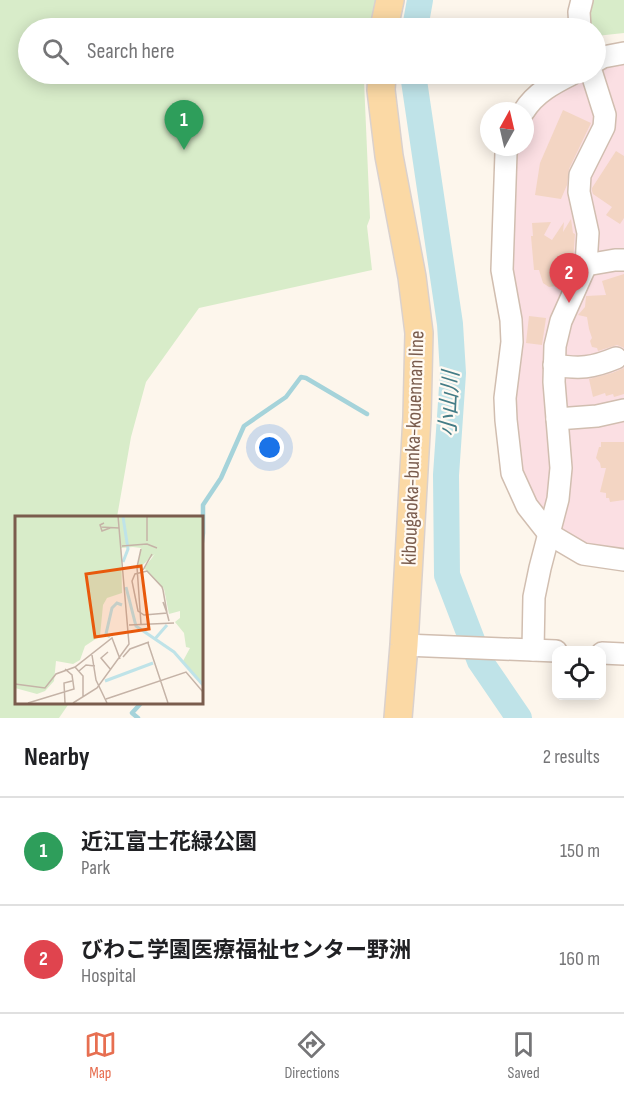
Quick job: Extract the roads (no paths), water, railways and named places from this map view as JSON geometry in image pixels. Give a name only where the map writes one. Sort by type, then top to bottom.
[{"type":"main road","points":[[386,18],[390,0]]},
{"type":"main road","name":"kibougaoka-bunka-kouennan line","points":[[381,84],[389,156],[412,276],[419,333],[417,417],[398,718]]},
{"type":"street","points":[[579,18],[582,0]]},
{"type":"street","points":[[606,56],[624,53]]},
{"type":"street","points":[[531,102],[552,84]]},
{"type":"street","points":[[533,650],[534,597],[558,499],[561,468],[554,382],[555,346],[561,321],[586,265],[588,233],[579,192],[580,175],[604,127],[605,116],[595,84]]},
{"type":"street","points":[[506,156],[502,270],[511,320],[512,342],[505,398],[512,473],[527,506],[549,534],[583,554],[624,560]]},
{"type":"street","points":[[586,265],[624,260]]},
{"type":"street","points":[[554,365],[589,368],[616,358]]},
{"type":"street","points":[[557,419],[597,416],[624,410]]},
{"type":"street","points":[[404,645],[552,651]]},
{"type":"street","points":[[606,653],[624,654]]},
{"type":"waterway","name":"小山川","points":[[417,18],[420,0]]},
{"type":"waterway","name":"小山川","points":[[414,84],[450,324],[453,373],[446,475],[447,575],[480,661],[519,718]]},
{"type":"waterway","points":[[202,542],[203,505],[221,478],[244,426],[286,397],[301,377],[367,414]]},
{"type":"waterway","points":[[138,718],[132,713],[141,703]]},
{"type":"place","name":"近江富士花緑公園","points":[[184,150]]},
{"type":"place","name":"びわこ学園医療福祉センター野洲","points":[[569,303]]}]
